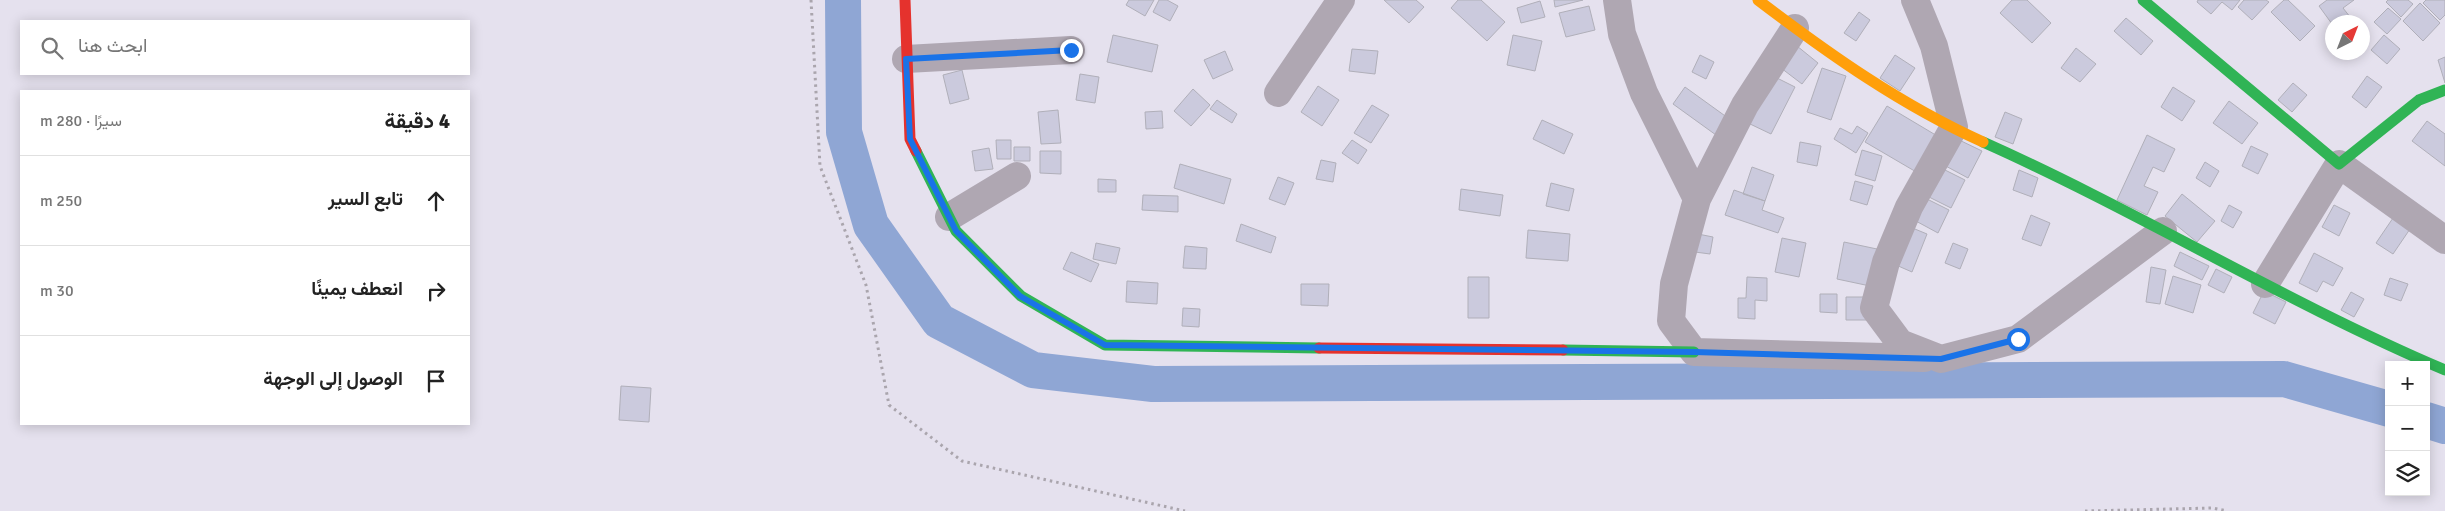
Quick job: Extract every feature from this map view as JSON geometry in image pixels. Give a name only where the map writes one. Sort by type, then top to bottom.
[{"type":"street","points":[[905,0],[910,139],[956,231],[1020,296],[1105,345],[1694,352],[1941,359],[2018,339],[2163,231]]},
{"type":"street","points":[[1278,93],[1340,0]]},
{"type":"street","points":[[1617,0],[1622,34],[1644,93],[1697,199]]},
{"type":"street","points":[[1758,0],[1838,61],[1954,127],[2069,180],[2163,231],[2392,349],[2445,370]]},
{"type":"street","points":[[1872,357],[1874,308],[1886,262],[1909,207],[1954,127],[1934,46],[1915,0]]},
{"type":"street","points":[[2143,0],[2339,164],[2445,240]]},
{"type":"street","points":[[1694,352],[1671,321],[1674,284],[1697,199],[1745,105],[1795,28]]},
{"type":"street","points":[[906,59],[1071,50]]},
{"type":"street","points":[[2265,284],[2339,164],[2420,100],[2445,90]]},
{"type":"street","points":[[949,217],[1017,176]]},
{"type":"street","points":[[1874,308],[1900,343],[1941,359]]},
{"type":"path","points":[[811,0],[820,166],[866,285],[889,405],[962,461],[1185,511]]},
{"type":"path","points":[[2085,511],[2213,508],[2227,511]]},
{"type":"building","points":[[1129,0],[1154,0],[1145,16],[1126,5]]},
{"type":"building","points":[[1159,0],[1167,0],[1178,6],[1170,21],[1153,12]]},
{"type":"building","points":[[1384,0],[1416,0],[1424,7],[1409,23]]},
{"type":"building","points":[[1458,0],[1481,0],[1505,22],[1487,41],[1451,8]]},
{"type":"building","points":[[1554,0],[1583,0],[1555,7]]},
{"type":"building","points":[[2012,0],[2027,0],[2051,23],[2032,43],[2000,13]]},
{"type":"building","points":[[2198,0],[2240,0],[2232,10],[2222,2],[2211,14],[2197,2]]},
{"type":"building","points":[[2244,0],[2266,0],[2269,2],[2252,20],[2238,7]]},
{"type":"building","points":[[2284,0],[2288,0],[2315,26],[2300,41],[2271,12]]},
{"type":"building","points":[[2327,0],[2354,0],[2343,8],[2348,15],[2326,15],[2319,6]]},
{"type":"building","points":[[2388,0],[2408,0],[2413,4],[2401,17],[2386,2]]},
{"type":"building","points":[[2426,0],[2445,0],[2445,15],[2440,20],[2423,3]]},
{"type":"building","points":[[1540,1],[1545,17],[1521,23],[1517,8]]},
{"type":"building","points":[[2420,3],[2440,23],[2423,41],[2403,21]]},
{"type":"building","points":[[1589,6],[1595,30],[1566,37],[1559,13]]},
{"type":"building","points":[[2388,8],[2401,19],[2387,34],[2374,22]]},
{"type":"building","points":[[1859,12],[1870,20],[1856,41],[1844,33]]},
{"type":"building","points":[[2126,18],[2153,41],[2141,55],[2114,31]]},
{"type":"building","points":[[1113,35],[1158,45],[1152,72],[1107,62]]},
{"type":"building","points":[[1513,35],[1542,41],[1535,71],[1507,65]]},
{"type":"building","points":[[2384,35],[2400,49],[2387,64],[2371,50]]},
{"type":"building","points":[[1797,46],[1818,63],[1802,84],[1781,68]]},
{"type":"building","points":[[2076,48],[2096,64],[2080,82],[2061,68]]},
{"type":"building","points":[[1352,49],[1378,51],[1375,74],[1349,71]]},
{"type":"building","points":[[1225,51],[1233,70],[1213,79],[1204,60]]},
{"type":"building","points":[[1700,55],[1714,62],[1706,79],[1692,72]]},
{"type":"building","points":[[1895,55],[1915,68],[1900,91],[1880,78]]},
{"type":"building","points":[[2445,57],[2445,83],[2438,60]]},
{"type":"building","points":[[1822,68],[1846,76],[1831,120],[1807,112]]},
{"type":"building","points":[[962,70],[969,99],[950,104],[943,75]]},
{"type":"building","points":[[1080,74],[1099,77],[1095,103],[1076,100]]},
{"type":"building","points":[[1771,75],[1795,87],[1771,134],[1748,123]]},
{"type":"building","points":[[2367,76],[2382,87],[2366,108],[2352,97]]},
{"type":"building","points":[[2293,83],[2307,95],[2292,112],[2278,100]]},
{"type":"building","points":[[1318,86],[1339,100],[1322,126],[1301,112]]},
{"type":"building","points":[[1685,87],[1728,118],[1716,135],[1673,104]]},
{"type":"building","points":[[2173,87],[2195,101],[2182,121],[2161,107]]},
{"type":"building","points":[[1193,89],[1210,105],[1191,126],[1174,111]]},
{"type":"building","points":[[1217,100],[1237,114],[1232,123],[1210,109]]},
{"type":"building","points":[[2229,101],[2258,123],[2242,144],[2213,123]]},
{"type":"building","points":[[1372,105],[1389,115],[1371,143],[1354,133]]},
{"type":"building","points":[[1887,106],[1939,137],[1918,173],[1865,142]]},
{"type":"building","points":[[1058,110],[1061,143],[1041,144],[1038,112]]},
{"type":"building","points":[[1162,111],[1163,128],[1146,129],[1145,112]]},
{"type":"building","points":[[2005,112],[2022,119],[2013,144],[1995,137]]},
{"type":"building","points":[[1542,120],[1573,134],[1564,154],[1533,139]]},
{"type":"building","points":[[2427,121],[2445,134],[2445,166],[2412,141]]},
{"type":"building","points":[[1857,126],[1868,133],[1856,153],[1834,139],[1840,128],[1852,134]]},
{"type":"building","points":[[2147,135],[2175,149],[2164,172],[2153,167],[2144,186],[2158,192],[2147,215],[2117,200]]},
{"type":"building","points":[[1955,138],[1982,151],[1968,178],[1942,164]]},
{"type":"building","points":[[996,140],[1011,140],[1011,159],[997,159]]},
{"type":"building","points":[[1352,140],[1367,150],[1358,164],[1342,153]]},
{"type":"building","points":[[1800,142],[1821,146],[1817,166],[1797,162]]},
{"type":"building","points":[[2251,146],[2268,154],[2258,174],[2242,166]]},
{"type":"building","points":[[1014,147],[1030,147],[1030,161],[1014,161]]},
{"type":"building","points":[[989,148],[993,169],[975,171],[972,151]]},
{"type":"building","points":[[1862,150],[1882,156],[1875,181],[1855,175]]},
{"type":"building","points":[[1040,151],[1061,151],[1061,174],[1040,173]]},
{"type":"building","points":[[1321,160],[1336,163],[1333,182],[1316,179]]},
{"type":"building","points":[[2205,162],[2219,171],[2210,187],[2196,178]]},
{"type":"building","points":[[1180,164],[1231,179],[1224,204],[1174,188]]},
{"type":"building","points":[[1752,167],[1774,175],[1765,201],[1743,194]]},
{"type":"building","points":[[1941,168],[1965,180],[1951,208],[1927,196]]},
{"type":"building","points":[[2019,170],[2038,178],[2032,197],[2013,190]]},
{"type":"building","points":[[1278,177],[1294,183],[1285,205],[1269,199]]},
{"type":"building","points":[[1098,179],[1116,180],[1116,192],[1098,192]]},
{"type":"building","points":[[1855,181],[1873,186],[1867,205],[1850,200]]},
{"type":"building","points":[[1551,183],[1574,189],[1569,211],[1546,206]]},
{"type":"building","points":[[1461,189],[1503,195],[1500,216],[1459,210]]},
{"type":"building","points":[[1734,190],[1765,201],[1762,210],[1784,218],[1778,233],[1725,215]]},
{"type":"building","points":[[2182,194],[2215,221],[2197,242],[2165,216]]},
{"type":"building","points":[[1143,195],[1178,196],[1178,212],[1142,210]]},
{"type":"building","points":[[1925,198],[1949,210],[1938,233],[1914,220]]},
{"type":"building","points":[[2229,205],[2242,212],[2233,228],[2221,221]]},
{"type":"building","points":[[2334,205],[2350,213],[2339,236],[2322,227]]},
{"type":"building","points":[[2031,215],[2050,223],[2041,246],[2022,239]]},
{"type":"building","points":[[2393,218],[2410,229],[2393,254],[2376,243]]},
{"type":"building","points":[[1241,224],[1276,237],[1271,253],[1236,241]]},
{"type":"building","points":[[1910,227],[1927,234],[1912,272],[1896,265]]},
{"type":"building","points":[[1528,230],[1570,234],[1568,261],[1526,258]]},
{"type":"building","points":[[1698,234],[1713,237],[1710,254],[1695,252]]},
{"type":"building","points":[[1782,238],[1806,243],[1799,277],[1775,272]]},
{"type":"building","points":[[1844,242],[1877,249],[1870,286],[1837,279]]},
{"type":"building","points":[[1096,243],[1120,248],[1116,264],[1093,259]]},
{"type":"building","points":[[1953,243],[1968,249],[1960,269],[1945,263]]},
{"type":"building","points":[[1185,246],[1207,248],[1206,269],[1183,268]]},
{"type":"building","points":[[1071,252],[1099,264],[1091,282],[1063,269]]},
{"type":"building","points":[[2180,252],[2209,266],[2202,280],[2174,266]]},
{"type":"building","points":[[2314,253],[2343,268],[2333,286],[2323,281],[2317,292],[2299,283]]},
{"type":"building","points":[[2151,267],[2166,270],[2160,304],[2146,302]]},
{"type":"building","points":[[2216,269],[2232,277],[2224,293],[2208,285]]},
{"type":"building","points":[[2173,276],[2201,285],[2193,313],[2165,304]]},
{"type":"building","points":[[1468,277],[1489,277],[1489,318],[1468,318]]},
{"type":"building","points":[[1747,277],[1767,278],[1767,301],[1755,300],[1755,319],[1738,318],[1738,298],[1746,298]]},
{"type":"building","points":[[2390,278],[2408,284],[2401,301],[2384,295]]},
{"type":"building","points":[[1127,281],[1158,283],[1157,304],[1126,302]]},
{"type":"building","points":[[1301,284],[1329,284],[1328,306],[1301,305]]},
{"type":"building","points":[[2264,291],[2286,302],[2275,324],[2253,313]]},
{"type":"building","points":[[2351,292],[2364,299],[2354,317],[2341,310]]},
{"type":"building","points":[[1820,294],[1837,294],[1837,313],[1820,312]]},
{"type":"building","points":[[1846,297],[1868,297],[1869,320],[1846,320]]},
{"type":"building","points":[[1183,308],[1200,309],[1199,327],[1182,326]]},
{"type":"building","points":[[621,386],[651,388],[649,422],[619,420]]},
{"type":"waterway","points":[[843,0],[844,132],[871,225],[939,321],[1033,370],[1153,384],[2284,379],[2385,408]]},
{"type":"waterway","points":[[2430,421],[2445,426]]},
{"type":"traffic: fast","points":[[2143,0],[2339,164],[2419,100],[2445,90]]},
{"type":"traffic: fast","points":[[1983,142],[2099,198],[2328,316],[2445,370]]},
{"type":"traffic: fast","points":[[916,151],[956,231],[1021,296],[1105,345],[1319,348]]},
{"type":"traffic: fast","points":[[1563,350],[1694,352]]},
{"type":"traffic: slow","points":[[1758,0],[1839,59],[1894,95],[1983,142]]},
{"type":"traffic: jam","points":[[905,0],[910,139],[916,151]]},
{"type":"traffic: jam","points":[[1319,348],[1563,350]]},
{"type":"route","points":[[1071,50],[906,59],[910,139],[956,231],[1020,296],[1105,345],[1694,352],[1941,359],[2018,339]]}]
